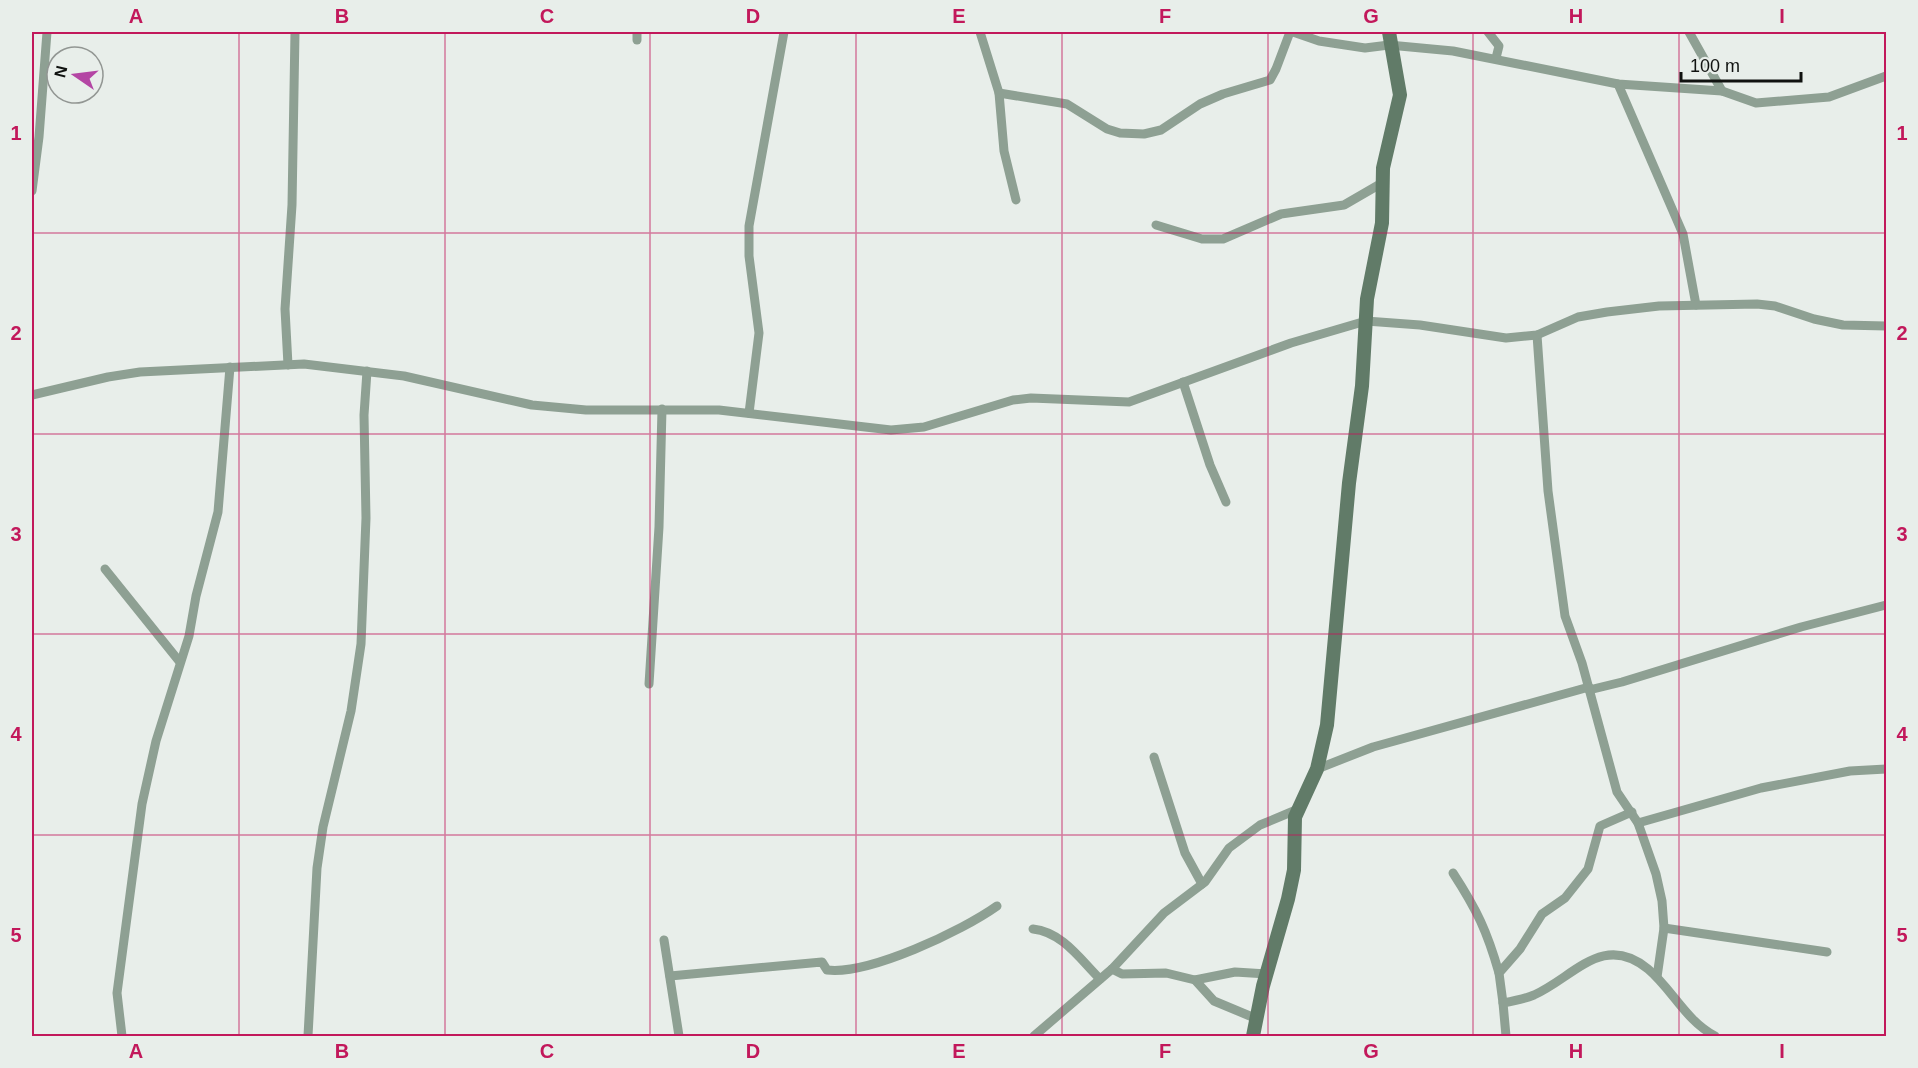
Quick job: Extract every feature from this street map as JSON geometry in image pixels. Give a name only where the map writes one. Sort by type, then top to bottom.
[{"type":"street","points":[[32,191],[39,137],[47,32]]},
{"type":"street","points":[[288,365],[285,309],[292,206],[295,32]]},
{"type":"street","points":[[749,414],[759,333],[749,256],[749,226],[784,32]]},
{"type":"street","points":[[980,32],[999,93],[1004,151],[1016,200]]},
{"type":"street","points":[[999,93],[1067,104],[1107,129],[1120,133],[1153,133],[1223,94],[1270,80],[1292,32],[1319,41],[1365,48],[1389,38],[1618,84],[1722,91],[1749,102],[1771,104],[1829,97],[1887,76]]},
{"type":"street","points":[[1488,32],[1499,46],[1496,58]]},
{"type":"street","points":[[1689,32],[1722,91]]},
{"type":"street","points":[[1253,1036],[1294,870],[1293,828],[1296,810],[1317,769],[1333,678],[1340,575],[1362,386],[1367,299],[1382,223],[1383,168],[1400,95],[1389,38]]},
{"type":"street","points":[[1618,84],[1683,234],[1696,305]]},
{"type":"street","points":[[1156,225],[1194,237],[1223,239],[1281,214],[1344,205],[1382,183]]},
{"type":"street","points":[[32,395],[132,373],[313,364],[404,376],[532,405],[586,410],[662,409],[749,414],[908,430],[1014,400],[1031,398],[1129,402],[1291,344],[1366,321],[1420,325],[1493,337],[1537,335],[1578,317],[1638,308],[1756,304],[1774,306],[1814,320],[1843,325],[1887,326]]},
{"type":"street","points":[[1537,335],[1548,491],[1564,605],[1617,792],[1638,823],[1656,874],[1662,901],[1664,928],[1657,977]]},
{"type":"street","points":[[122,1036],[117,993],[130,881],[156,741],[193,619],[195,596],[218,512],[230,367]]},
{"type":"street","points":[[308,1036],[317,868],[323,827],[351,711],[361,644],[366,518],[364,415],[367,371]]},
{"type":"street","points":[[1183,382],[1210,465],[1226,502]]},
{"type":"street","points":[[649,684],[659,527],[662,409]]},
{"type":"street","points":[[105,569],[179,661]]},
{"type":"street","points":[[1317,769],[1373,747],[1642,676],[1801,627],[1887,605]]},
{"type":"street","points":[[1154,757],[1185,854],[1202,884]]},
{"type":"street","points":[[1638,823],[1761,788],[1850,771],[1887,769]]},
{"type":"street","points":[[1034,1036],[1112,969],[1164,913],[1202,884],[1223,854],[1242,837],[1260,825],[1296,810]]},
{"type":"street","points":[[1499,973],[1520,949],[1542,914],[1565,898],[1588,869],[1600,826],[1632,812]]},
{"type":"street","points":[[1453,873],[1478,910],[1488,932],[1499,973],[1506,1036]]},
{"type":"street","points":[[670,976],[822,962],[827,970],[840,972],[863,968],[927,944],[973,923],[997,906]]},
{"type":"street","points":[[1664,928],[1827,952]]},
{"type":"street","points":[[1033,929],[1047,930],[1056,935],[1100,979]]},
{"type":"street","points":[[664,940],[680,1036]]},
{"type":"street","points":[[1503,1003],[1534,995],[1579,966],[1600,956],[1613,954],[1635,959],[1657,977],[1690,1017],[1712,1036]]},
{"type":"street","points":[[1112,969],[1122,974],[1166,973],[1194,980],[1234,972],[1267,974]]},
{"type":"street","points":[[1194,980],[1214,1001],[1257,1019]]}]
